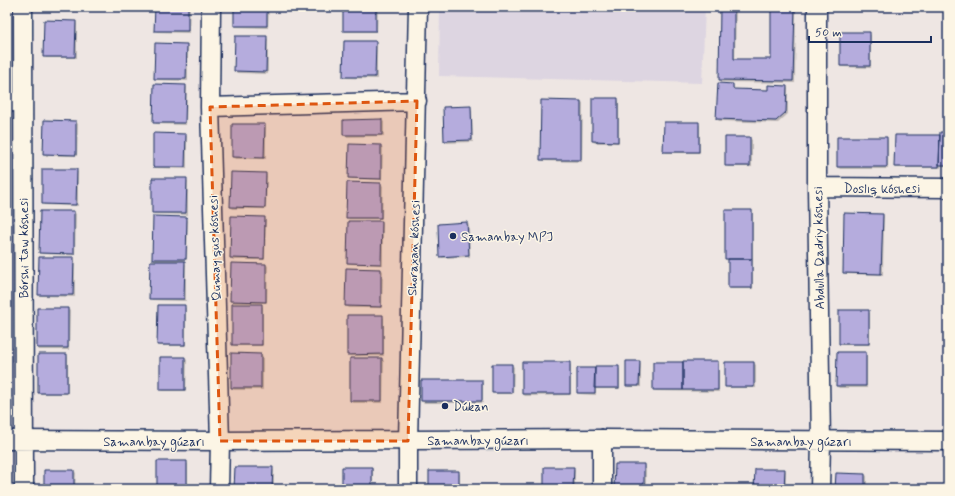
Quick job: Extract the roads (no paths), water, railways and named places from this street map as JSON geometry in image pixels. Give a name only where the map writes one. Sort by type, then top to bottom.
[{"type":"street","name":"Bórshi taw kóshesi","points":[[23,7],[15,102],[15,440],[24,489]]},
{"type":"street","name":"Qumay qus kóshesi","points":[[211,7],[210,107],[220,441],[219,489]]},
{"type":"street","name":"Shoraxan kóshesi","points":[[408,489],[418,7]]},
{"type":"street","name":"Abdulla Qadriy kóshesi","points":[[817,7],[817,187],[821,441],[820,489]]},
{"type":"street","points":[[210,107],[417,101]]},
{"type":"street","name":"Doslıq kóshesi","points":[[817,187],[948,188]]},
{"type":"street","points":[[602,439],[602,489]]},
{"type":"street","name":"Samanbay gúzarı","points":[[15,440],[408,441],[602,439],[948,442]]},
{"type":"place","name":"Samanbay MPJ","points":[[453,236]]},
{"type":"place","name":"Dúkan","points":[[445,406]]}]
